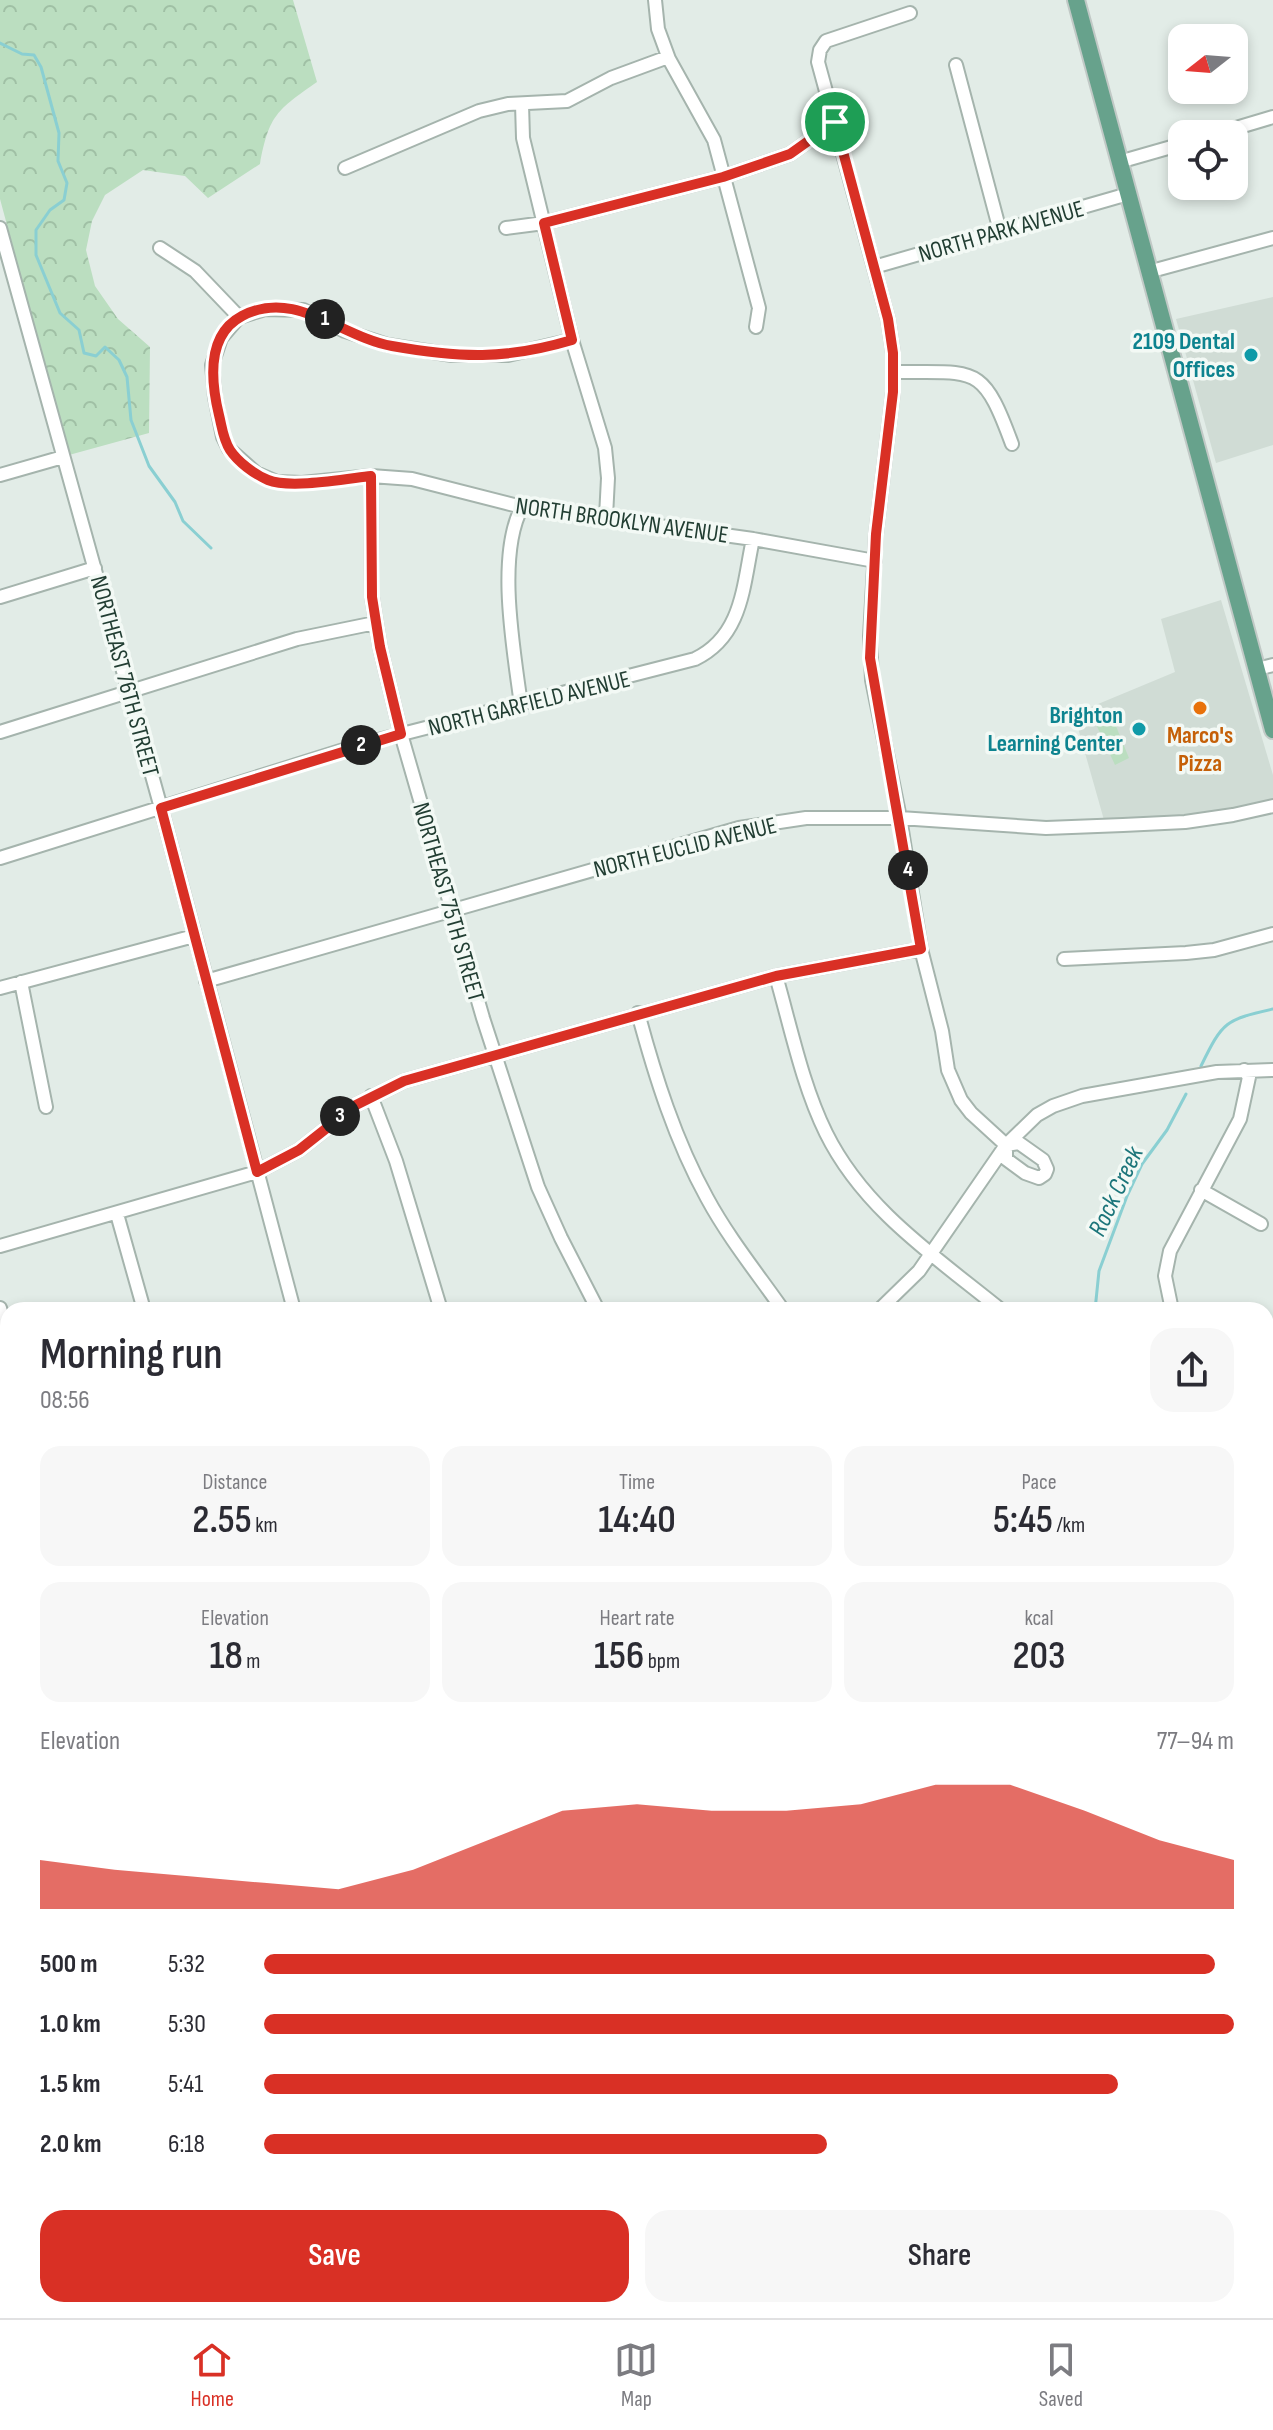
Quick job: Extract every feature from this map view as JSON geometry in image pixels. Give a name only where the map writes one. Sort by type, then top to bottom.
[{"type":"main road","points":[[1076,0],[1148,272],[1265,667],[1273,730]]},
{"type":"street","points":[[655,0],[655,17],[668,57],[712,135],[759,308],[756,327]]},
{"type":"street","points":[[910,13],[826,41],[820,50],[818,62],[888,319],[894,372],[875,561],[870,636],[872,680],[900,818],[921,949],[953,1085],[976,1119],[1006,1145]]},
{"type":"street","points":[[345,168],[479,111],[567,101],[611,78],[668,57]]},
{"type":"street","points":[[956,65],[1000,231]]},
{"type":"street","points":[[522,104],[523,138],[572,340],[605,448],[608,478],[606,517]]},
{"type":"street","points":[[506,228],[544,223],[723,177],[790,154],[856,107]]},
{"type":"street","points":[[1248,124],[1273,117]]},
{"type":"street","points":[[1119,162],[1168,148]]},
{"type":"street","name":"NORTH PARK AVENUE","points":[[874,267],[1128,194]]},
{"type":"street","name":"NORTHEAST 76TH STREET","points":[[0,228],[161,808],[292,1302]]},
{"type":"street","points":[[1148,272],[1273,238]]},
{"type":"street","points":[[160,248],[195,271],[246,315],[265,309],[303,310],[345,331],[388,345],[452,355],[508,355],[572,340]]},
{"type":"street","name":"NORTH BROOKLYN AVENUE","points":[[246,315],[226,331],[217,347],[212,365],[215,397],[223,437],[229,449],[267,480],[289,483],[371,476],[412,479],[522,507],[753,539],[875,561]]},
{"type":"street","points":[[894,372],[961,373],[978,380],[995,398],[1012,444]]},
{"type":"street","points":[[0,475],[63,457]]},
{"type":"street","name":"NORTHEAST 75TH STREET","points":[[371,476],[370,555],[375,623],[401,734],[450,909],[538,1187],[594,1302]]},
{"type":"street","points":[[521,705],[509,583],[513,542],[522,507]]},
{"type":"street","name":"NORTH GARFIELD AVENUE","points":[[0,858],[401,734],[695,659],[728,633],[734,622],[753,539]]},
{"type":"street","points":[[0,597],[95,568]]},
{"type":"street","points":[[0,732],[297,639],[375,623]]},
{"type":"street","name":"NORTH EUCLID AVENUE","points":[[206,981],[739,828],[806,818],[900,818],[1046,828],[1185,822],[1273,806]]},
{"type":"street","points":[[1064,959],[1200,952],[1273,934]]},
{"type":"street","points":[[0,988],[194,936]]},
{"type":"street","points":[[0,1246],[257,1172],[299,1150],[371,1096],[404,1081],[776,976],[921,949]]},
{"type":"street","points":[[776,976],[810,1094],[837,1153],[879,1208],[991,1302]]},
{"type":"street","points":[[21,982],[46,1107]]},
{"type":"street","points":[[638,1013],[664,1099],[694,1173],[724,1227],[777,1302]]},
{"type":"street","points":[[1170,1302],[1165,1276],[1170,1251],[1240,1119],[1249,1077],[1244,1070]]},
{"type":"street","points":[[888,1302],[932,1254],[1006,1145],[1037,1115],[1070,1099],[1244,1070],[1273,1070]]},
{"type":"street","points":[[371,1096],[396,1161],[439,1302]]},
{"type":"street","points":[[1201,1190],[1261,1224]]},
{"type":"street","points":[[117,1214],[142,1302]]},
{"type":"shaded area","points":[[1273,297],[1273,445],[1216,463],[1176,319]]},
{"type":"shaded area","points":[[1221,600],[1273,775],[1273,800],[1207,813],[1104,820],[1074,714],[1175,672],[1161,619]]},
{"type":"green space","points":[[0,0],[293,0],[317,82],[277,115],[267,134],[260,164],[208,198],[185,176],[143,170],[105,195],[92,221],[86,250],[95,286],[118,319],[150,347],[149,433],[69,455],[0,199]]},
{"type":"green space","points":[[1109,709],[1129,758],[1115,765],[1093,718]]},
{"type":"waterway","points":[[0,43],[22,54],[34,55],[41,67],[59,133],[58,161],[67,183],[64,200],[50,210],[36,230],[36,255],[60,313],[79,330],[84,353],[96,356],[105,347],[119,360],[127,377],[131,420],[149,466],[175,502],[183,521],[211,548]]},
{"type":"waterway","name":"Rock Creek","points":[[1201,1066],[1227,1025],[1245,1016],[1273,1009]]},
{"type":"waterway","name":"Rock Creek","points":[[1096,1302],[1099,1271],[1127,1196],[1142,1164],[1167,1130],[1186,1094]]},
{"type":"place","name":"2109 Dental Offices","points":[[1251,355]]},
{"type":"place","name":"Marco's Pizza","points":[[1200,708]]},
{"type":"place","name":"Brighton Learning Center","points":[[1139,729]]},
{"type":"route","points":[[835,122],[888,319],[893,353],[893,392],[876,534],[870,658],[921,949],[776,976],[404,1081],[356,1105],[299,1150],[257,1172],[161,808],[401,734],[380,647],[372,597],[371,476],[302,483],[277,482],[267,480],[237,459],[223,437],[215,397],[212,365],[221,338],[239,317],[278,308],[303,310],[345,331],[388,345],[452,355],[508,355],[572,340],[544,223],[723,177],[790,154],[835,122]]}]
